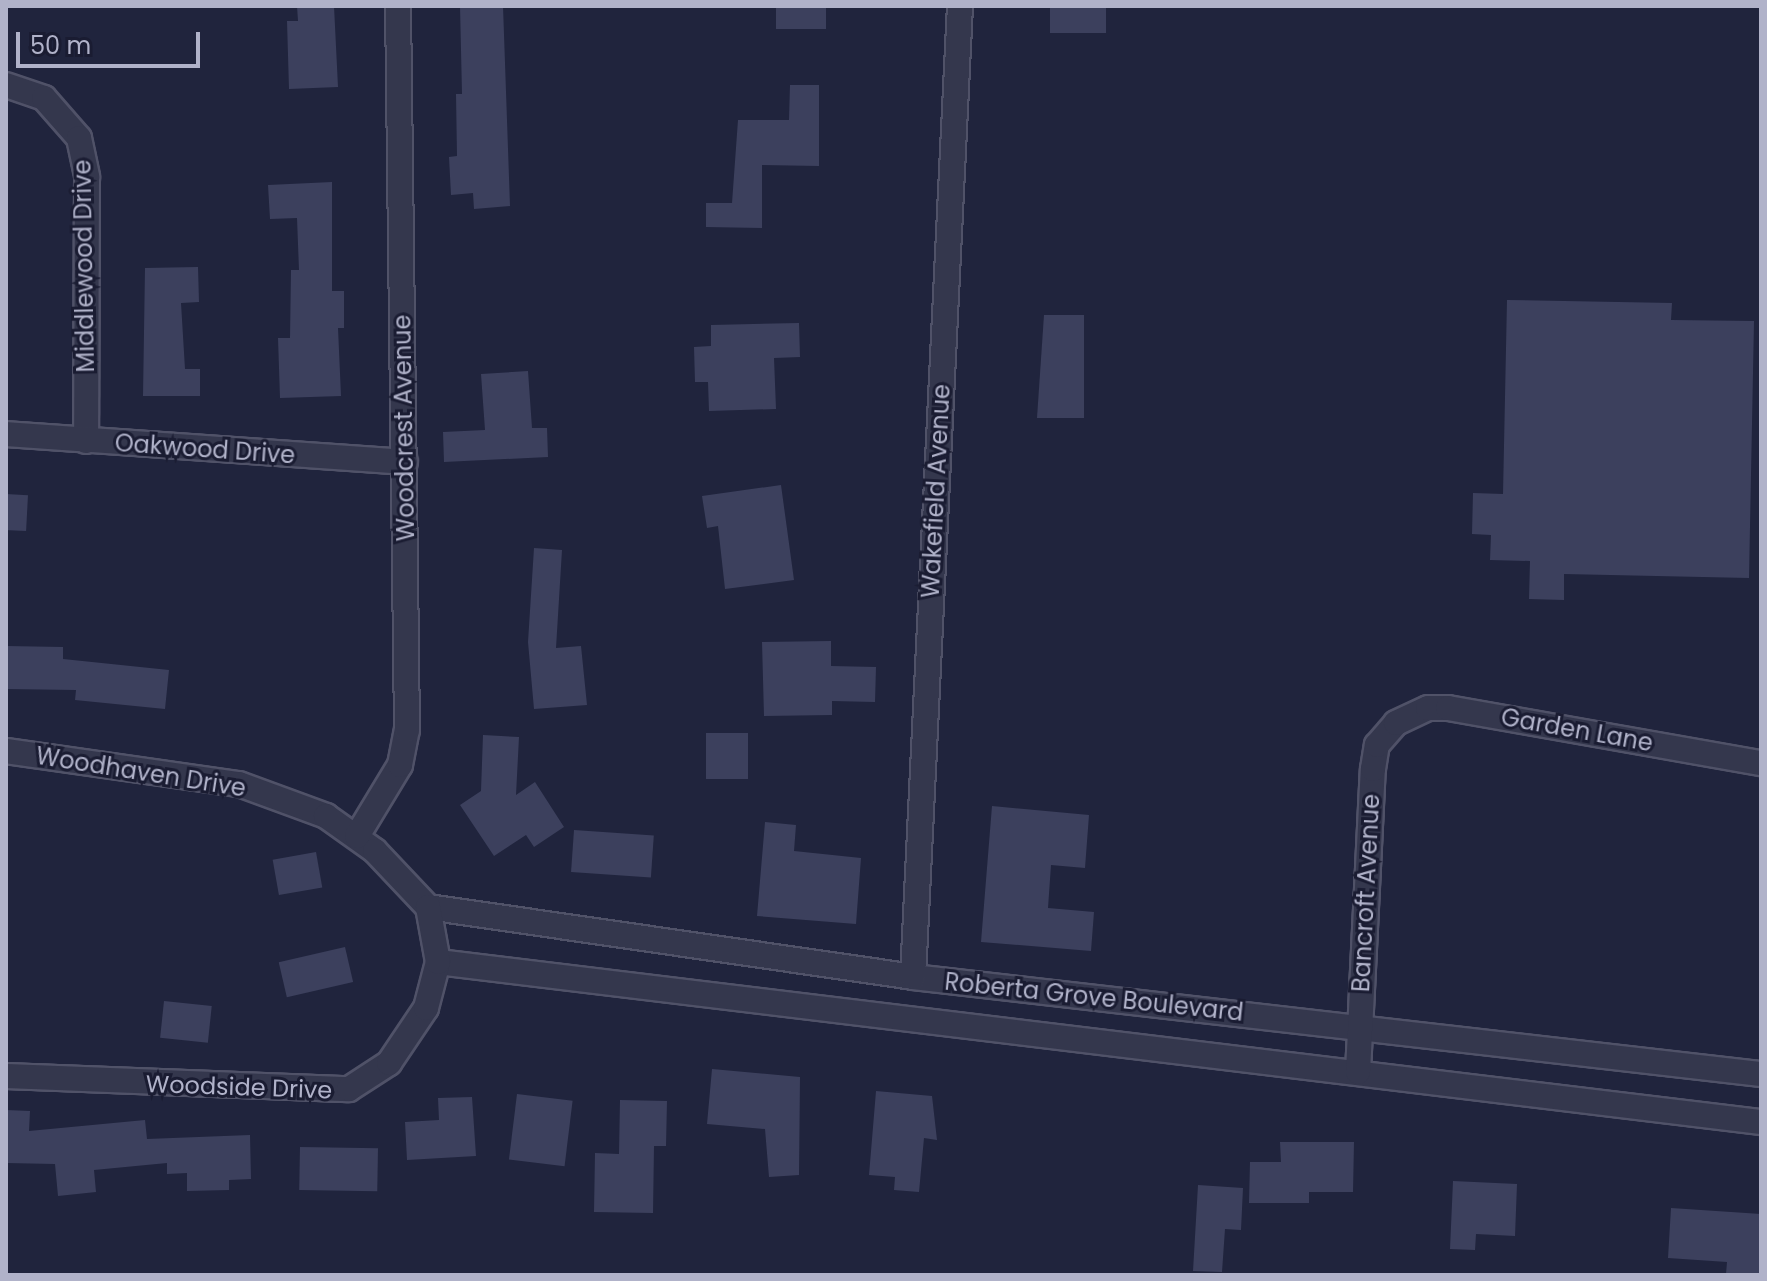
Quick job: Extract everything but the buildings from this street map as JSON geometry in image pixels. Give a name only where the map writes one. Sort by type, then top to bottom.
[{"type":"street","name":"Woodcrest Avenue","points":[[357,836],[400,765],[407,730],[398,6]]},
{"type":"street","name":"Wakefield Avenue","points":[[913,977],[960,6]]},
{"type":"street","name":"Middlewood Drive","points":[[6,85],[44,98],[79,138],[87,177],[86,441]]},
{"type":"street","name":"Oakwood Drive","points":[[6,434],[405,462]]},
{"type":"street","name":"Garden Lane","points":[[1396,723],[1428,708],[1448,708],[1761,763]]},
{"type":"street","name":"Bancroft Avenue","points":[[1358,1072],[1373,769],[1377,745],[1396,723]]},
{"type":"street","name":"Woodhaven Drive","points":[[6,751],[239,784],[326,816],[357,836],[428,907]]},
{"type":"street","name":"Roberta Grove Boulevard","points":[[428,907],[913,977],[1761,1074]]},
{"type":"street","name":"Woodside Drive","points":[[6,1076],[349,1089],[409,1042],[434,987],[438,962],[428,907]]},
{"type":"street","name":"Roberta Grove Boulevard","points":[[438,962],[1761,1122]]}]
